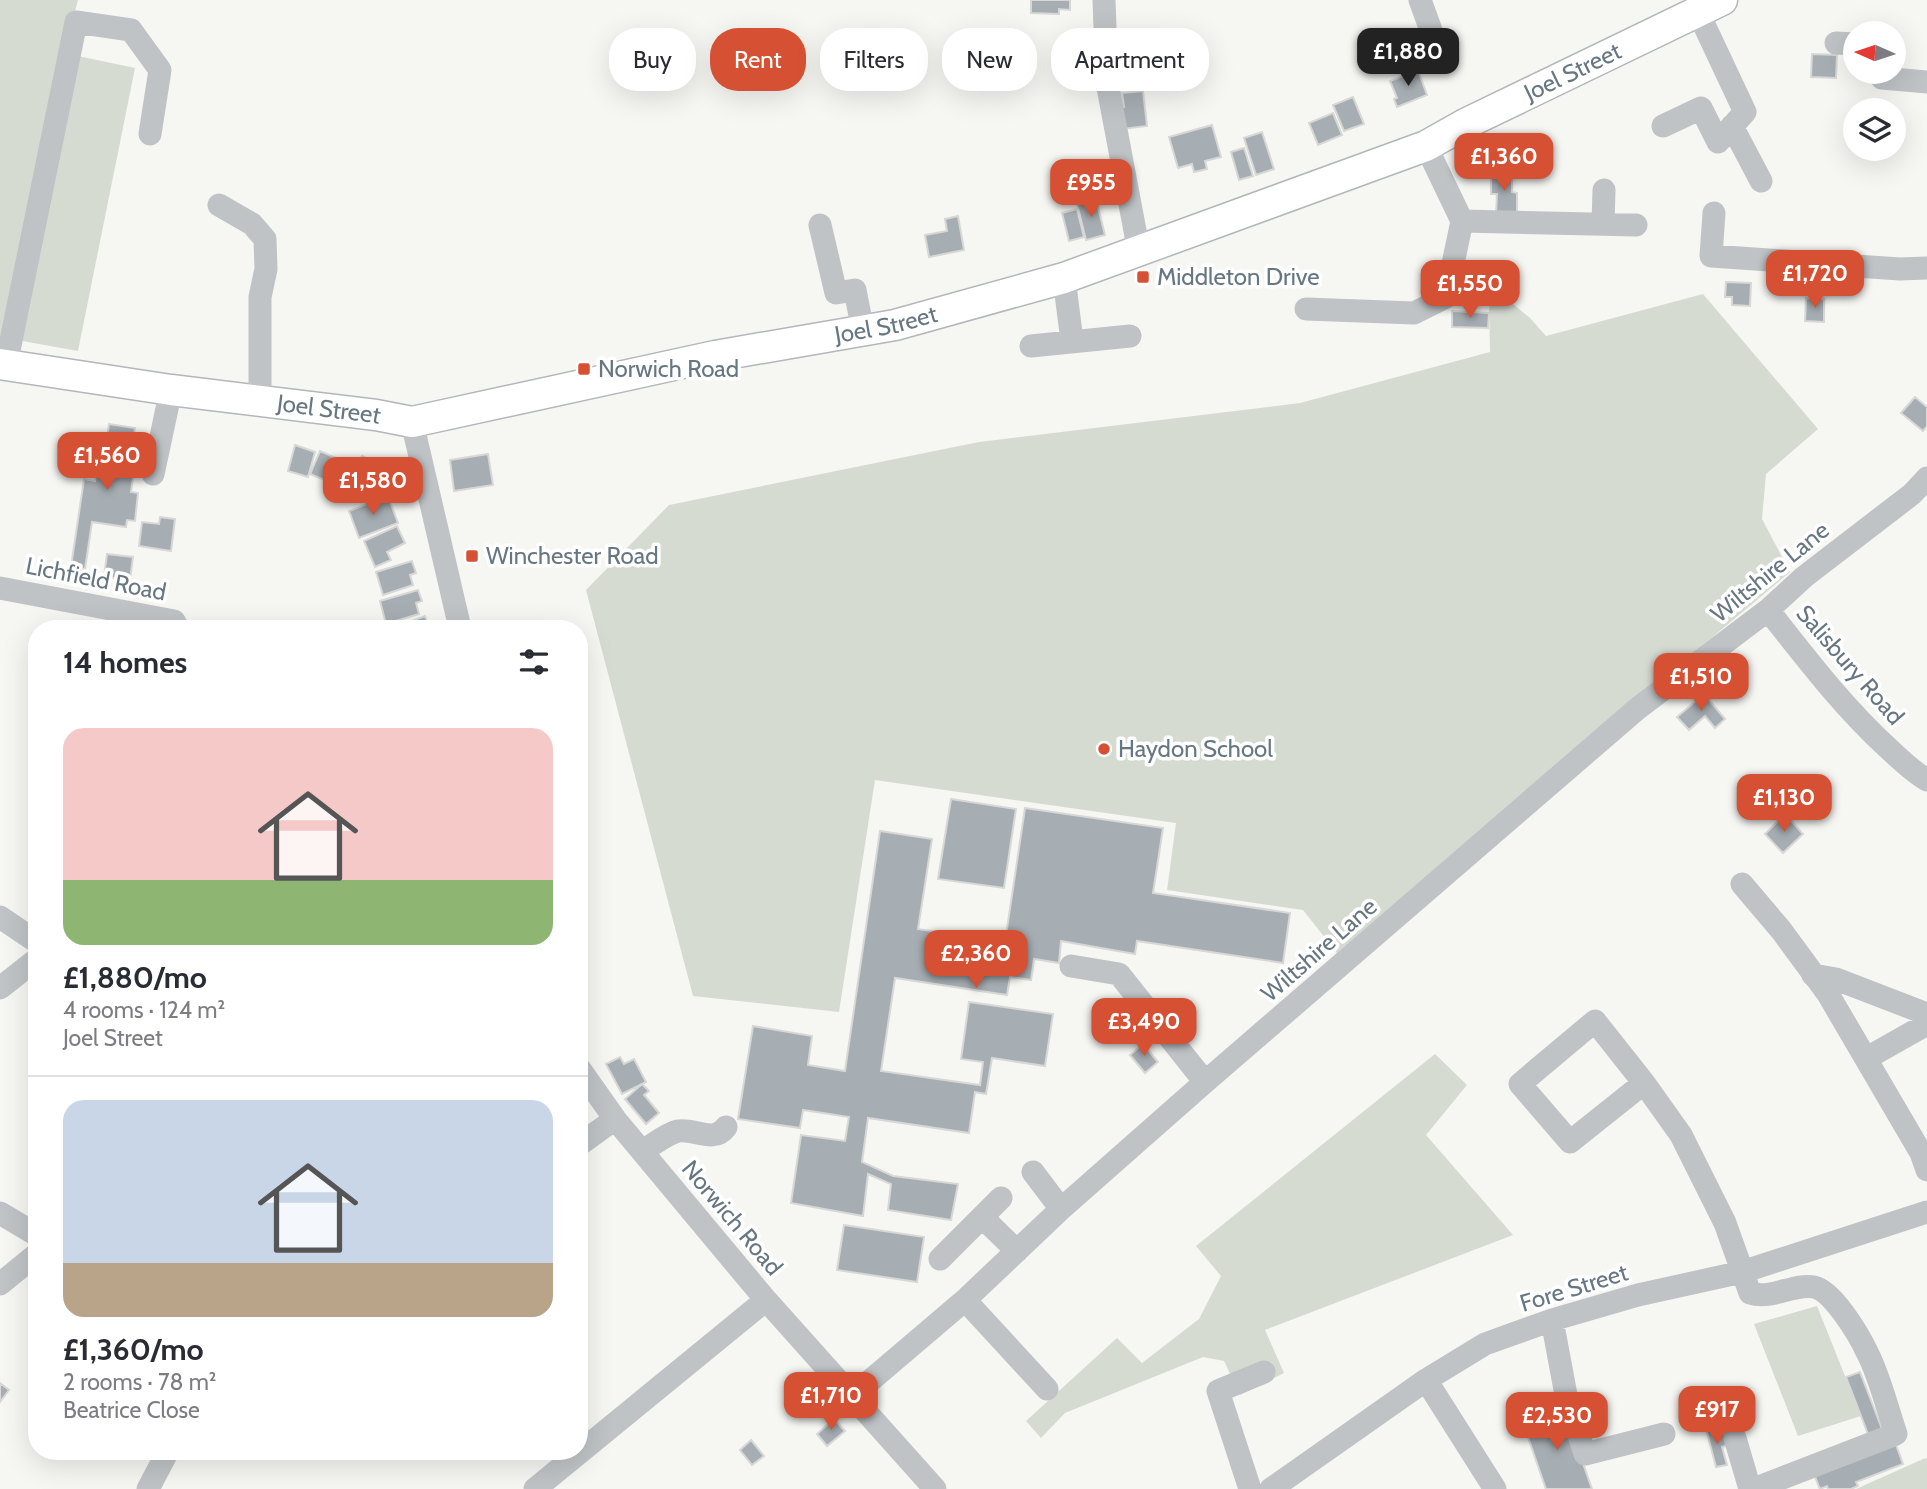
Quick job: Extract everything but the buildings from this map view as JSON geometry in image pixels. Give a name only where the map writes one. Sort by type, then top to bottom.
[{"type":"main road","name":"Joel Street","points":[[3,364],[171,390],[376,415],[412,422],[715,356],[895,325],[1063,278],[1426,146],[1465,124],[1710,6]]},
{"type":"street","points":[[1104,0],[1107,82],[1139,252]]},
{"type":"street","points":[[1420,0],[1432,33]]},
{"type":"street","points":[[1663,126],[1701,108],[1718,142],[1745,112],[1710,6]]},
{"type":"street","points":[[3,364],[76,22],[131,30],[160,70],[150,134]]},
{"type":"street","points":[[1906,80],[1927,82]]},
{"type":"street","points":[[1732,127],[1761,181]]},
{"type":"street","points":[[1306,309],[1414,313],[1446,297],[1462,221],[1426,146]]},
{"type":"street","points":[[1603,224],[1604,190]]},
{"type":"street","points":[[219,205],[253,224],[265,239],[266,269],[260,297],[260,401]]},
{"type":"street","points":[[1714,213],[1711,256],[1900,269],[1927,268]]},
{"type":"street","points":[[1462,221],[1636,225]]},
{"type":"street","points":[[820,225],[836,293],[855,290],[863,331]]},
{"type":"street","points":[[1063,278],[1072,341]]},
{"type":"street","points":[[1031,346],[1130,336]]},
{"type":"street","points":[[153,474],[171,390]]},
{"type":"street","points":[[412,422],[458,620]]},
{"type":"street","name":"Wiltshire Lane","points":[[852,1397],[964,1300],[1061,1209],[1205,1082],[1637,709],[1768,610],[1804,577],[1912,494],[1927,478]]},
{"type":"street","name":"Lichfield Road","points":[[0,588],[169,620]]},
{"type":"street","name":"Salisbury Road","points":[[1768,610],[1841,702],[1917,775],[1927,780]]},
{"type":"street","points":[[1742,884],[1814,975],[1867,1058],[1921,1153],[1927,1170]]},
{"type":"street","points":[[0,917],[28,936]]},
{"type":"street","points":[[0,988],[28,966]]},
{"type":"street","points":[[1071,966],[1119,974],[1205,1082]]},
{"type":"street","points":[[1814,975],[1836,979],[1927,1014]]},
{"type":"street","points":[[1644,1083],[1570,1142],[1520,1084],[1595,1021],[1644,1083],[1681,1135],[1725,1223],[1750,1293],[1759,1296],[1812,1286],[1834,1300],[1868,1353],[1896,1434],[1752,1489],[1735,1438]]},
{"type":"street","points":[[1867,1058],[1927,1024]]},
{"type":"street","name":"Norwich Road","points":[[588,1081],[615,1119],[766,1300],[852,1397]]},
{"type":"street","points":[[588,1138],[615,1119]]},
{"type":"street","points":[[642,1151],[678,1131],[715,1135],[722,1133],[726,1127]]},
{"type":"street","points":[[1034,1172],[1061,1209]]},
{"type":"street","points":[[940,1259],[1001,1198]]},
{"type":"street","name":"Fore Street","points":[[1271,1489],[1426,1380],[1485,1344],[1552,1320],[1638,1295],[1742,1272],[1927,1212]]},
{"type":"street","points":[[0,1213],[28,1230]]},
{"type":"street","points":[[982,1217],[1017,1251]]},
{"type":"street","points":[[0,1284],[28,1261]]},
{"type":"street","points":[[588,1446],[766,1300]]},
{"type":"street","points":[[964,1300],[1047,1389]]},
{"type":"street","points":[[1552,1320],[1566,1395],[1585,1454],[1664,1434]]},
{"type":"street","points":[[1250,1489],[1218,1391],[1264,1371]]},
{"type":"street","points":[[1426,1380],[1495,1489]]},
{"type":"street","points":[[852,1397],[935,1489]]},
{"type":"street","points":[[148,1489],[163,1460]]},
{"type":"street","points":[[535,1489],[570,1460]]},
{"type":"shaded area","points":[[0,0],[78,0],[64,53],[135,68],[78,351],[0,337]]},
{"type":"shaded area","name":"Haydon School","points":[[1497,291],[1530,318],[1546,336],[1703,294],[1818,429],[1766,474],[1762,519],[1790,572],[1337,953],[1303,910],[1167,890],[1176,823],[875,780],[839,1012],[693,996],[586,590],[669,505],[979,442],[1300,403],[1490,352],[1489,300]]},
{"type":"shaded area","points":[[1435,1054],[1467,1085],[1426,1135],[1513,1235],[1265,1330],[1284,1373],[1240,1395],[1224,1361],[1203,1357],[1065,1413],[1041,1438],[1026,1421],[1117,1338],[1142,1363],[1199,1319],[1221,1276],[1196,1246]]},
{"type":"shaded area","points":[[1817,1306],[1861,1416],[1798,1436],[1754,1324]]},
{"type":"shaded area","points":[[1927,1458],[1927,1489],[1856,1489],[1923,1459]]},
{"type":"place","name":"Middleton Drive","points":[[1143,277]]},
{"type":"place","name":"Norwich Road","points":[[584,369]]},
{"type":"place","name":"Winchester Road","points":[[472,556]]},
{"type":"place","name":"Haydon School","points":[[1104,749]]}]
